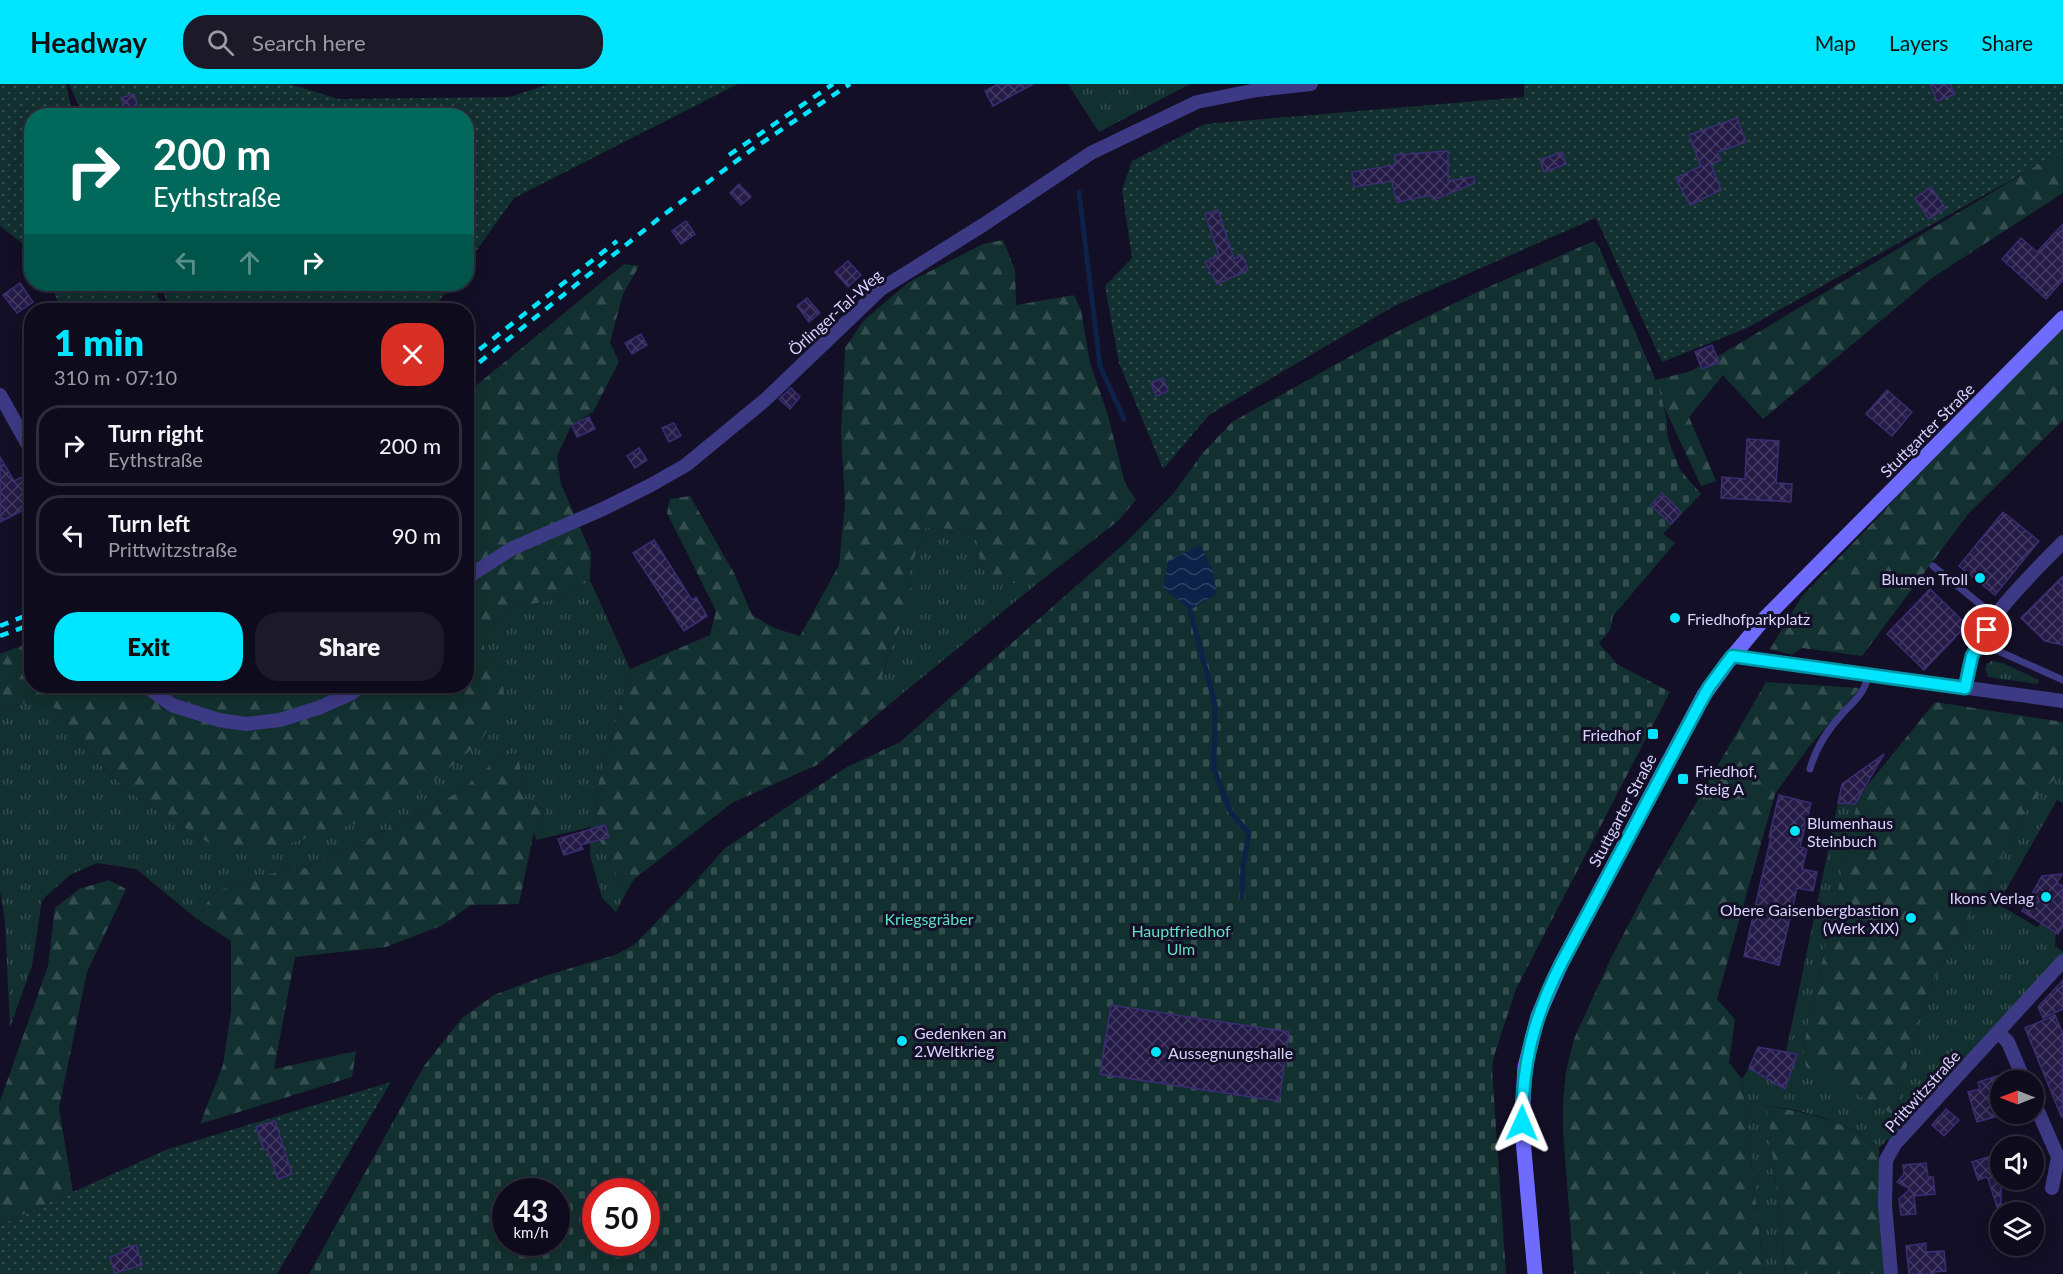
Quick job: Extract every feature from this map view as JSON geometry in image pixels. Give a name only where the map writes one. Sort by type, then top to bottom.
[{"type":"main road","name":"Stuttgarter Straße","points":[[1535,1274],[1522,1103],[1526,1067],[1538,1016],[1561,964],[1690,721],[1709,687],[1763,620],[2063,318]]},
{"type":"street","name":"Örlinger-Tal-Weg","points":[[474,572],[513,548],[651,485],[686,465],[765,400],[881,289],[1091,153],[1197,102],[1257,90],[1311,84]]},
{"type":"street","points":[[0,395],[24,438]]},
{"type":"street","points":[[1965,688],[1969,666],[1978,642],[2032,573],[2063,542]]},
{"type":"street","points":[[1732,656],[2063,701]]},
{"type":"street","points":[[156,693],[172,705],[219,720],[246,724],[280,720],[318,708],[351,693]]},
{"type":"street","name":"Prittwitzstraße","points":[[1891,1274],[1885,1205],[1886,1160],[1895,1144],[2063,961]]},
{"type":"street","points":[[1998,1032],[2008,1042],[2020,1070]]},
{"type":"street","points":[[2044,1124],[2058,1157],[2052,1188]]},
{"type":"lane","points":[[1933,566],[1996,617]]},
{"type":"lane","points":[[1978,642],[2063,680]]},
{"type":"lane","points":[[1810,769],[1820,741],[1866,687],[1868,675]]},
{"type":"green space","points":[[0,84],[66,84],[72,108],[24,108],[24,245],[0,226]]},
{"type":"green space","points":[[69,84],[290,84],[338,99],[510,97],[549,84],[738,84],[514,198],[474,254],[474,108],[80,108]]},
{"type":"green space","points":[[1068,84],[1190,84],[1099,132]]},
{"type":"green space","points":[[1524,84],[2063,84],[2063,151],[1747,328],[1662,362],[1596,218],[1394,306],[1209,415],[1163,469],[1119,363],[1105,286],[1132,258],[1122,190],[1132,161],[1205,124],[1524,97]]},
{"type":"green space","points":[[2063,150],[2063,193],[1932,278],[1763,419],[1723,375],[1689,417],[1716,481],[1701,486],[1652,381],[1691,371],[1720,355]]},
{"type":"green space","points":[[1003,240],[1015,270],[1016,305],[1074,295],[1081,310],[1090,363],[1107,412],[1125,483],[1136,500],[1118,521],[1038,583],[998,583],[981,566],[975,530],[925,528],[907,578],[915,596],[891,646],[882,677],[897,698],[817,765],[732,803],[634,879],[626,893],[598,837],[595,796],[630,669],[710,635],[716,611],[667,513],[670,499],[690,496],[734,573],[752,615],[774,628],[800,636],[839,565],[845,504],[841,434],[845,348],[864,320],[909,282],[983,244]]},
{"type":"green space","name":"Hauptfriedhof Ulm","points":[[1594,241],[1599,247],[1659,388],[1666,416],[1668,439],[1680,470],[1701,494],[1663,534],[1675,543],[1613,616],[1610,630],[1599,643],[1617,664],[1670,692],[1516,989],[1494,1056],[1492,1069],[1506,1274],[309,1274],[424,1066],[462,1018],[494,995],[544,976],[615,955],[634,945],[724,849],[847,767],[900,742],[1126,542],[1173,494],[1203,453],[1232,422],[1426,317]]},
{"type":"green space","points":[[624,264],[639,266],[623,294],[610,342],[619,362],[593,412],[571,426],[557,456],[561,484],[591,553],[590,580],[563,597],[510,609],[484,632],[484,650],[502,674],[505,705],[479,743],[418,794],[356,823],[268,850],[209,843],[129,792],[89,754],[57,709],[33,700],[0,711],[0,654],[24,645],[24,693],[474,693],[474,387]]},
{"type":"green space","points":[[53,291],[155,291],[161,303],[59,303]]},
{"type":"green space","points":[[162,291],[447,291],[437,303],[168,303]]},
{"type":"green space","points":[[2063,329],[2063,420],[1969,513],[1862,656],[1802,648],[1792,655],[1770,649],[1802,596],[1884,511],[1958,426]]},
{"type":"green space","points":[[925,528],[976,530],[981,566],[998,583],[1038,583],[897,698],[882,678],[891,646],[914,596],[907,578]]},
{"type":"green space","points":[[590,580],[630,669],[595,796],[598,837],[626,893],[616,912],[602,898],[590,855],[591,827],[536,840],[534,832],[546,811],[525,799],[518,754],[503,755],[459,792],[370,838],[305,868],[257,876],[213,893],[197,919],[136,869],[97,863],[70,875],[42,900],[32,966],[10,1027],[5,923],[0,891],[0,711],[33,700],[57,709],[89,754],[129,792],[209,843],[469,693],[474,693],[474,690],[502,674],[484,650],[484,632],[510,609],[563,597]]},
{"type":"green space","points":[[1991,661],[2003,663],[2039,680],[2038,684],[1988,677],[1985,668]]},
{"type":"green space","points":[[1766,682],[1860,688],[1808,748],[1775,794],[1717,999],[1735,1019],[1729,1063],[1742,1079],[1764,1274],[1574,1274],[1563,1131],[1563,1101],[1566,1071],[1574,1039],[1611,958],[1655,874]]},
{"type":"green space","points":[[1935,702],[2063,722],[2063,770],[2030,805],[1926,994],[1894,1115],[1806,1067],[1803,1049],[1856,807],[1866,787]]},
{"type":"green space","points":[[518,753],[525,799],[546,811],[534,832],[519,904],[471,905],[443,925],[386,947],[295,957],[274,1069],[356,1051],[352,1077],[200,1124],[223,1065],[231,1011],[231,941],[197,919],[213,893],[257,876],[305,868],[370,838],[459,792],[503,755]]},
{"type":"green space","points":[[2063,769],[2063,803],[2057,800],[1998,904],[2037,927],[2041,923],[2056,932],[2055,946],[2063,952],[2063,961],[1895,1144],[1888,1139],[1879,1148],[1841,1124],[1811,1114],[1767,1106],[1786,1274],[1764,1274],[1742,1079],[1749,1068],[1785,1089],[1796,1054],[1786,1052],[1838,803],[1855,804],[1864,790],[1856,807],[1803,1049],[1894,1115],[1926,994],[2030,805]]},
{"type":"green space","points":[[109,880],[126,889],[87,972],[59,1108],[73,1192],[0,1225],[0,1101],[48,966],[55,908],[79,889]]},
{"type":"green space","points":[[391,1082],[277,1274],[0,1274],[0,1225],[168,1149]]},
{"type":"green space","points":[[1767,1106],[1797,1111],[1841,1124],[1879,1148],[1879,1202],[1884,1274],[1786,1274]]},
{"type":"water","points":[[1200,545],[1212,569],[1217,594],[1190,610],[1163,588],[1168,561]]},
{"type":"building","points":[[998,84],[1033,84],[993,106],[985,91]]},
{"type":"building","points":[[1930,84],[1950,84],[1955,94],[1937,101]]},
{"type":"building","points":[[134,94],[138,107],[124,108],[121,98]]},
{"type":"building","points":[[1737,118],[1746,142],[1717,152],[1721,160],[1711,164],[1721,190],[1690,205],[1676,178],[1701,166],[1689,135]]},
{"type":"building","points":[[1448,151],[1448,181],[1473,177],[1475,183],[1433,200],[1431,195],[1397,202],[1392,181],[1354,187],[1352,172],[1395,165],[1395,155]]},
{"type":"building","points":[[1562,152],[1566,164],[1544,172],[1540,160]]},
{"type":"building","points":[[739,184],[751,197],[741,205],[730,193]]},
{"type":"building","points":[[1931,187],[1945,208],[1929,219],[1915,198]]},
{"type":"building","points":[[1218,210],[1234,259],[1242,255],[1248,270],[1217,284],[1205,262],[1219,255],[1205,214]]},
{"type":"building","points":[[686,221],[695,234],[681,244],[672,231]]},
{"type":"building","points":[[2063,224],[2063,280],[2046,299],[2002,259],[2021,238],[2037,252]]},
{"type":"building","points":[[848,261],[861,275],[848,287],[835,272]]},
{"type":"building","points":[[20,283],[33,302],[24,303],[24,308],[17,313],[3,295]]},
{"type":"building","points":[[807,298],[820,313],[809,322],[797,306]]},
{"type":"building","points":[[641,334],[647,345],[632,354],[625,343]]},
{"type":"building","points":[[1712,345],[1719,362],[1702,369],[1695,352]]},
{"type":"building","points":[[1163,378],[1168,391],[1156,396],[1151,383]]},
{"type":"building","points":[[791,388],[800,397],[790,409],[779,399]]},
{"type":"building","points":[[1887,390],[1912,412],[1892,436],[1866,414]]},
{"type":"building","points":[[589,417],[595,429],[577,437],[572,425]]},
{"type":"building","points":[[674,423],[681,436],[669,442],[662,428]]},
{"type":"building","points":[[1747,439],[1779,441],[1776,483],[1792,484],[1791,502],[1721,498],[1722,477],[1745,479]]},
{"type":"building","points":[[639,448],[647,460],[635,468],[627,456]]},
{"type":"building","points":[[0,457],[14,481],[24,476],[24,510],[0,522]]},
{"type":"building","points":[[1662,493],[1681,512],[1671,524],[1651,505]]},
{"type":"building","points":[[2003,512],[2039,541],[1995,595],[1959,566]]},
{"type":"building","points":[[654,540],[692,600],[696,597],[707,616],[684,631],[633,553]]},
{"type":"building","points":[[2063,576],[2063,645],[2045,641],[2021,618]]},
{"type":"building","points":[[1930,589],[1967,625],[1924,670],[1887,634]]},
{"type":"building","points":[[1884,754],[1855,804],[1838,803],[1842,784]]},
{"type":"building","points":[[1779,795],[1811,803],[1800,847],[1807,849],[1802,869],[1817,872],[1813,891],[1797,888],[1779,965],[1744,956]]},
{"type":"building","points":[[605,825],[609,837],[581,845],[583,849],[564,855],[558,839]]},
{"type":"building","name":"Ikons Verlag","points":[[2062,874],[2057,883],[2063,886],[2063,926],[2058,934],[2022,911],[2042,876]]},
{"type":"building","points":[[2063,980],[2063,1009],[2043,1018],[2038,1007]]},
{"type":"building","name":"Aussegnungshalle","points":[[1111,1005],[1289,1032],[1279,1101],[1100,1074]]},
{"type":"building","points":[[2055,1015],[2063,1034],[2062,1118],[2044,1070],[2025,1028]]},
{"type":"building","points":[[1758,1047],[1797,1054],[1785,1089],[1749,1068]]},
{"type":"building","points":[[1990,1078],[1990,1118],[1977,1122],[1968,1092],[1980,1089],[1978,1082]]},
{"type":"building","points":[[1946,1109],[1959,1120],[1944,1136],[1932,1125]]},
{"type":"building","points":[[275,1121],[292,1174],[278,1179],[256,1127]]},
{"type":"building","points":[[1990,1156],[1990,1185],[1986,1177],[1978,1180],[1972,1162]]},
{"type":"building","points":[[1926,1163],[1928,1177],[1933,1177],[1935,1194],[1914,1196],[1916,1214],[1901,1215],[1899,1199],[1910,1189],[1897,1182],[1904,1174],[1903,1165]]},
{"type":"building","points":[[1992,1190],[2001,1190],[2001,1202],[1995,1202]]},
{"type":"building","points":[[1926,1243],[1926,1252],[1944,1251],[1946,1271],[1934,1272],[1934,1274],[1909,1274],[1906,1246]]},
{"type":"building","points":[[136,1245],[142,1265],[115,1273],[110,1257],[122,1253],[122,1249]]},
{"type":"waterway","points":[[1079,192],[1100,366],[1124,419]]},
{"type":"waterway","points":[[1190,610],[1215,704],[1214,769],[1231,813],[1249,833],[1243,866],[1242,897]]},
{"type":"railway","points":[[729,155],[833,84]]},
{"type":"railway","points":[[474,367],[662,216],[754,148],[850,84]]},
{"type":"railway","points":[[474,354],[617,241]]},
{"type":"railway","points":[[0,626],[24,616]]},
{"type":"railway","points":[[0,636],[24,627]]},
{"type":"place","name":"Blumen Troll","points":[[1980,578]]},
{"type":"place","name":"Friedhofparkplatz","points":[[1675,618]]},
{"type":"place","name":"Friedhof","points":[[1653,734]]},
{"type":"place","name":"Friedhof, Steig A","points":[[1683,779]]},
{"type":"place","name":"Blumenhaus Steinbuch","points":[[1795,831]]},
{"type":"place","name":"Ikons Verlag","points":[[2046,897]]},
{"type":"place","name":"Obere Gaisenbergbastion (Werk XIX)","points":[[1911,918]]},
{"type":"place","name":"Gedenken an 2.Weltkrieg","points":[[902,1041]]},
{"type":"place","name":"Aussegnungshalle","points":[[1156,1052]]},
{"type":"route","points":[[1522,1123],[1526,1067],[1542,1004],[1700,703],[1732,656],[1965,688],[1972,656],[1987,630]]},
{"type":"park label","name":"Kriegsgräber","points":[[929,918]]}]
